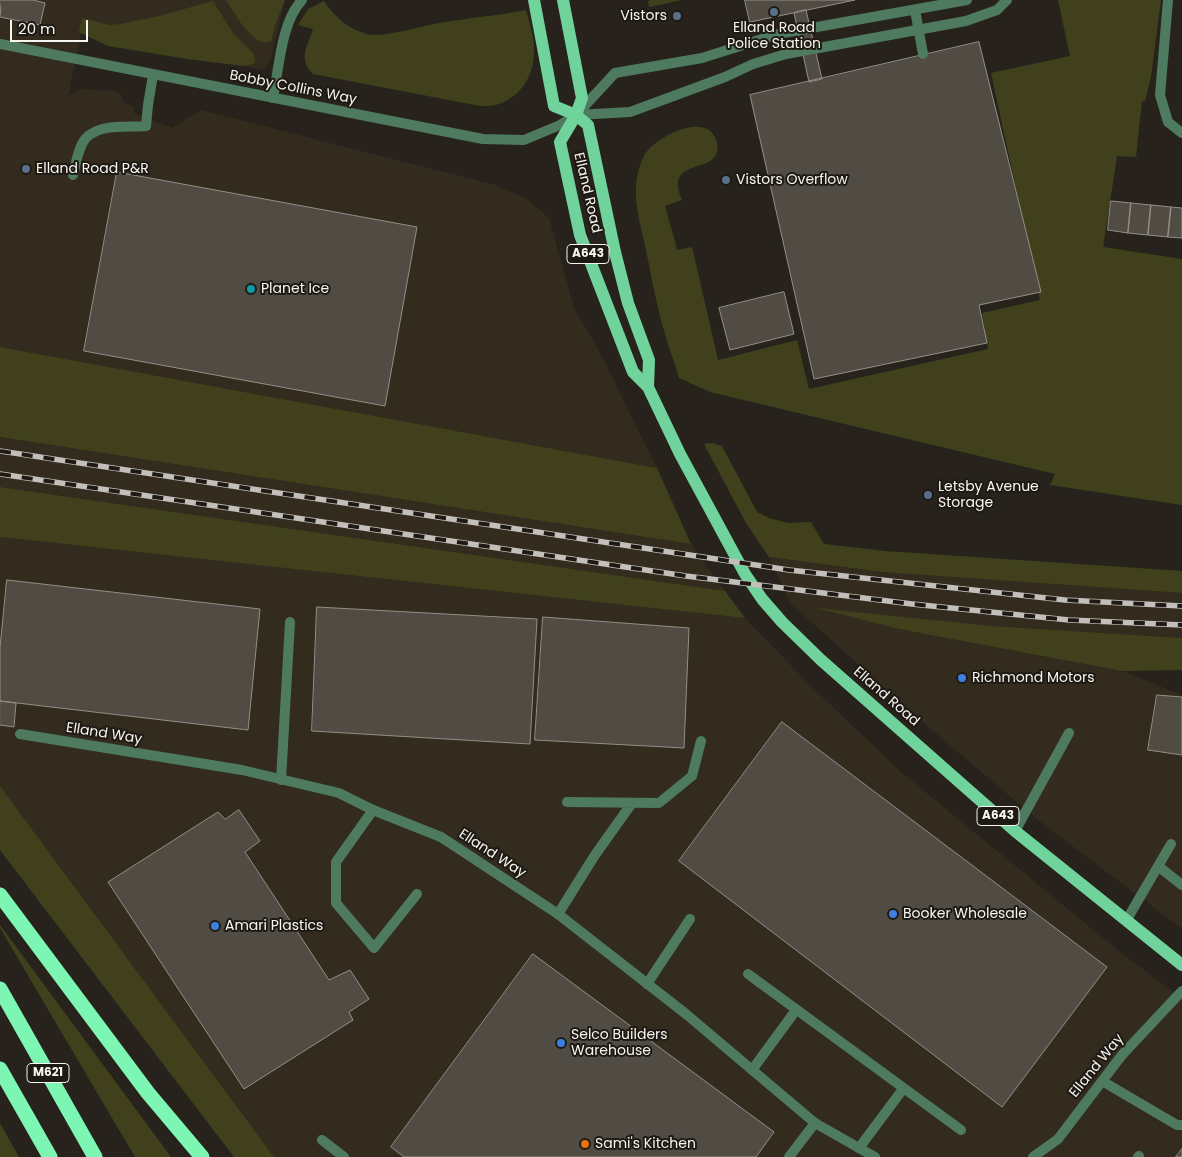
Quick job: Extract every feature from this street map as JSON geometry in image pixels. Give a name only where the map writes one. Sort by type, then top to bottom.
[{"type":"highway","points":[[0,895],[148,1094],[202,1157]]},
{"type":"highway","name":"M621","points":[[0,989],[95,1157]]},
{"type":"highway","name":"M621","points":[[0,1069],[50,1157]]},
{"type":"main road","points":[[534,0],[554,106],[576,114]]},
{"type":"main road","name":"Elland Road","points":[[563,0],[582,98],[576,114],[560,142],[580,235],[633,372],[648,387],[680,454],[745,574],[762,600],[821,660],[1015,831],[1182,965]]},
{"type":"main road","name":"Elland Road","points":[[576,114],[588,125],[615,252],[628,303],[649,360],[648,387]]},
{"type":"street","points":[[273,98],[286,31],[294,8],[302,0]]},
{"type":"street","name":"Bobby Collins Way","points":[[0,44],[482,139],[524,140],[560,125],[576,114],[615,74],[702,58],[778,34],[967,0]]},
{"type":"street","points":[[576,114],[630,112],[725,77],[753,64],[786,54],[966,21],[997,10],[1006,0]]},
{"type":"street","points":[[1168,0],[1160,95],[1168,122],[1182,134]]},
{"type":"street","points":[[915,10],[924,54]]},
{"type":"street","points":[[73,175],[85,138],[97,130],[113,127],[146,126],[153,75]]},
{"type":"street","points":[[281,780],[290,622]]},
{"type":"street","points":[[1015,831],[1069,733]]},
{"type":"street","name":"Elland Way","points":[[20,734],[242,770],[339,793],[373,810],[441,837],[558,914],[647,984],[815,1123],[875,1157]]},
{"type":"street","points":[[567,802],[659,803],[692,776],[702,741]]},
{"type":"street","points":[[558,914],[595,854],[632,802]]},
{"type":"street","points":[[373,810],[336,862],[336,903],[374,948],[417,894]]},
{"type":"street","points":[[1126,921],[1170,844]]},
{"type":"street","points":[[1158,866],[1182,885]]},
{"type":"street","points":[[647,984],[690,919]]},
{"type":"street","points":[[748,974],[961,1130]]},
{"type":"street","name":"Elland Way","points":[[1033,1157],[1058,1139],[1122,1055],[1182,990]]},
{"type":"street","points":[[752,1070],[796,1010]]},
{"type":"street","points":[[1102,1081],[1177,1124],[1182,1125]]},
{"type":"street","points":[[859,1148],[904,1089]]},
{"type":"street","points":[[789,1157],[815,1123]]},
{"type":"street","points":[[322,1140],[344,1157]]},
{"type":"shaded area","points":[[0,0],[285,0],[270,61],[263,70],[187,59],[82,32],[68,96],[81,89],[114,91],[121,94],[124,103],[133,106],[134,113],[172,128],[201,110],[495,185],[527,199],[549,218],[574,308],[599,351],[657,468],[0,347]]},
{"type":"shaded area","points":[[226,0],[285,0],[271,41],[266,43],[260,41],[248,32]]},
{"type":"shaded area","points":[[682,0],[649,7],[648,1]]},
{"type":"shaded area","points":[[1058,0],[1161,0],[1151,77],[1145,101],[1142,101],[1136,157],[1117,156],[1103,247],[1182,259],[1182,505],[1050,485],[1055,474],[710,392],[679,378],[664,332],[656,299],[637,210],[636,185],[638,172],[649,149],[668,135],[691,127],[702,127],[710,131],[716,140],[717,150],[715,157],[687,170],[681,175],[678,184],[682,200],[665,206],[677,250],[692,247],[718,360],[797,340],[809,389],[988,349],[982,313],[1040,300],[991,73],[1070,56]]},
{"type":"shaded area","points":[[213,1],[233,33],[254,54],[255,61],[253,64],[244,66],[187,59],[108,46],[79,32],[82,18],[109,25],[120,24],[159,16]]},
{"type":"shaded area","points":[[324,1],[345,24],[358,31],[373,35],[526,10],[534,41],[531,69],[524,85],[512,97],[505,102],[486,106],[313,74],[306,63],[305,53],[313,29],[298,25],[308,9]]},
{"type":"shaded area","points":[[0,347],[657,468],[691,544],[0,437]]},
{"type":"shaded area","points":[[0,437],[691,544],[725,591],[0,487]]},
{"type":"shaded area","points":[[712,443],[722,446],[757,512],[769,518],[788,523],[811,522],[824,544],[885,551],[1182,571],[1182,593],[882,572],[769,557],[746,523],[704,444]]},
{"type":"shaded area","points":[[0,487],[725,591],[745,618],[0,537]]},
{"type":"shaded area","points":[[0,537],[745,618],[814,689],[901,772],[1119,951],[1182,999],[1182,1157],[274,1157],[0,786]]},
{"type":"shaded area","points":[[769,557],[882,572],[1182,593],[1182,638],[992,626],[820,609],[899,629],[1122,671],[1182,695],[1182,929],[1038,820],[926,725],[790,603]]},
{"type":"shaded area","points":[[816,608],[992,626],[1182,638],[1182,670],[1122,671],[899,629]]},
{"type":"shaded area","points":[[0,786],[274,1157],[234,1157],[0,850]]},
{"type":"shaded area","points":[[0,925],[171,1157],[135,1157],[0,928]]},
{"type":"shaded area","points":[[0,1123],[19,1157],[0,1157]]},
{"type":"building","points":[[0,0],[33,0],[45,3],[40,25],[0,17]]},
{"type":"building","name":"Elland Road Police Station","points":[[745,0],[855,0],[750,22]]},
{"type":"building","points":[[806,10],[822,79],[809,82],[794,13]]},
{"type":"building","points":[[979,42],[1041,292],[979,305],[987,343],[814,379],[750,95]]},
{"type":"building","name":"Planet Ice","points":[[117,172],[417,227],[385,406],[84,351]]},
{"type":"building","points":[[1111,201],[1131,203],[1128,233],[1108,230]]},
{"type":"building","points":[[1131,203],[1151,205],[1148,235],[1128,233]]},
{"type":"building","points":[[1151,205],[1171,207],[1168,237],[1148,235]]},
{"type":"building","points":[[1171,207],[1182,208],[1182,238],[1168,237]]},
{"type":"building","points":[[784,292],[794,334],[730,350],[719,308]]},
{"type":"building","points":[[7,580],[260,609],[248,730],[0,701],[0,648]]},
{"type":"building","points":[[317,607],[537,619],[530,744],[312,731]]},
{"type":"building","points":[[543,617],[689,628],[684,748],[535,740]]},
{"type":"building","points":[[1157,695],[1182,697],[1182,755],[1148,750]]},
{"type":"building","points":[[0,701],[16,703],[14,727],[0,725]]},
{"type":"building","name":"Booker Wholesale","points":[[782,722],[1107,967],[1002,1107],[679,861]]},
{"type":"building","name":"Amari Plastics","points":[[239,810],[260,841],[245,852],[329,980],[350,970],[369,999],[349,1012],[353,1020],[244,1089],[108,882],[218,812],[225,819]]},
{"type":"building","name":"Selco Builders Warehouse","points":[[533,954],[774,1132],[756,1157],[404,1157],[391,1147]]},
{"type":"building","points":[[1182,1149],[1182,1157],[1176,1157]]},
{"type":"railway","points":[[0,451],[789,570],[1065,600],[1182,606]]},
{"type":"railway","points":[[0,474],[686,576],[912,604],[1069,620],[1182,625]]},
{"type":"place","name":"Elland Road Police Station","points":[[774,12]]},
{"type":"place","name":"Vistors","points":[[677,16]]},
{"type":"place","name":"Elland Road P&R","points":[[26,169]]},
{"type":"place","name":"Vistors Overflow","points":[[726,180]]},
{"type":"place","name":"Planet Ice","points":[[251,289]]},
{"type":"place","name":"Letsby Avenue Storage","points":[[928,495]]},
{"type":"place","name":"Richmond Motors","points":[[962,678]]},
{"type":"place","name":"Booker Wholesale","points":[[893,914]]},
{"type":"place","name":"Amari Plastics","points":[[215,926]]},
{"type":"place","name":"Selco Builders Warehouse","points":[[561,1043]]},
{"type":"place","name":"Sami's Kitchen","points":[[585,1144]]}]
